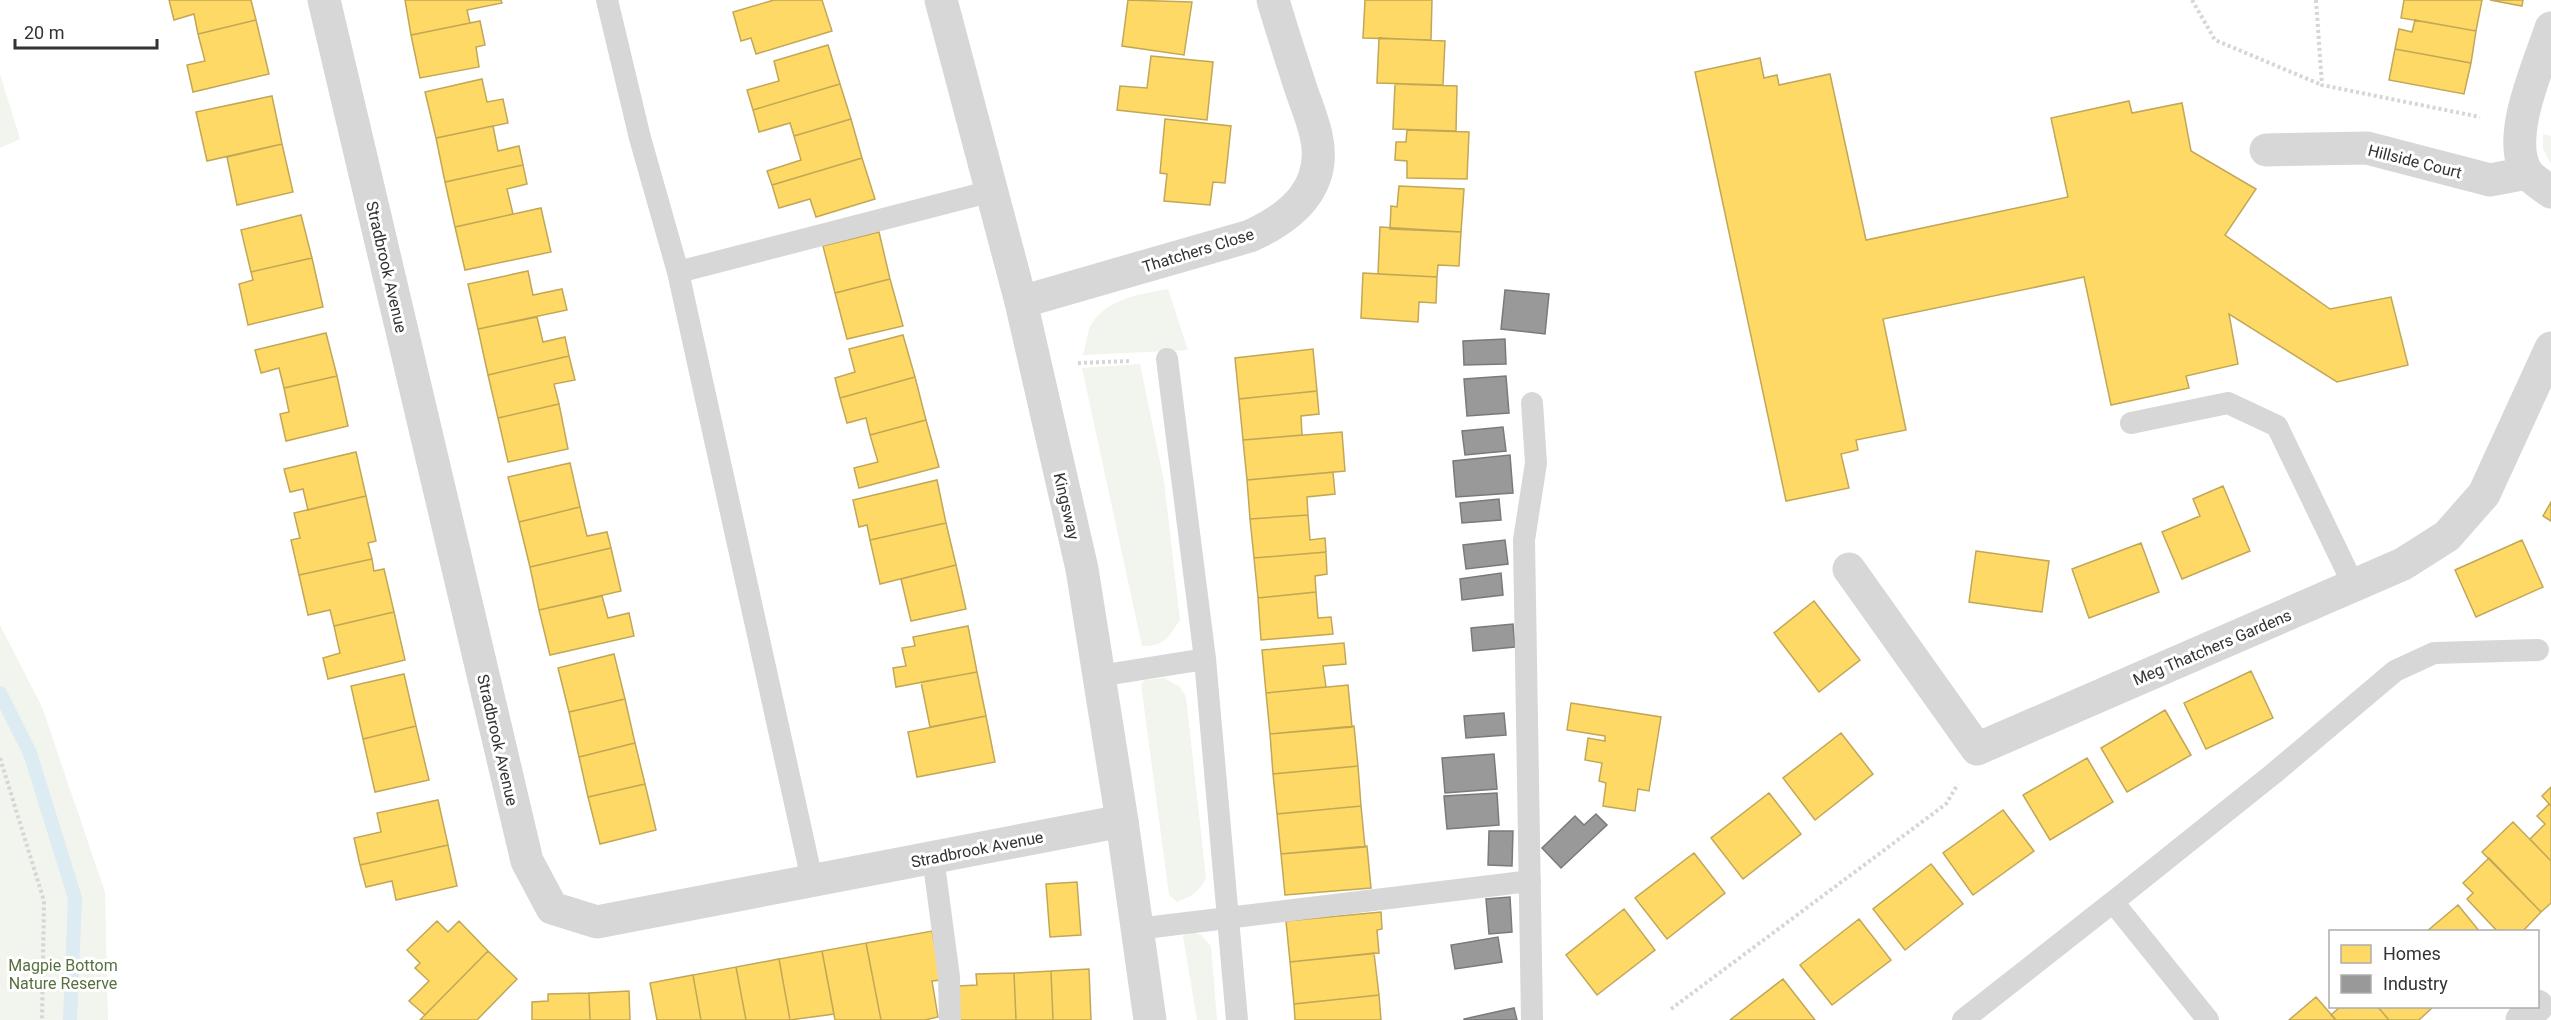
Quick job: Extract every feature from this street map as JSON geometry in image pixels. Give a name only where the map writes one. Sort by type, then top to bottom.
[{"type":"street","name":"Stradbrook Avenue","points":[[324,0],[527,861],[552,908],[597,922],[1122,821]]},
{"type":"street","name":"Kingsway","points":[[941,0],[1021,302],[1082,569],[1122,821],[1150,1020]]},
{"type":"street","name":"Thatchers Close","points":[[1021,302],[1250,236],[1275,225],[1297,207],[1311,187],[1318,163],[1317,137],[1273,0]]},
{"type":"street","points":[[2539,182],[2519,152],[2520,125],[2551,28]]},
{"type":"street","name":"Hillside Court","points":[[2266,150],[2367,148],[2490,180],[2539,182]]},
{"type":"street","name":"Meg Thatchers Gardens","points":[[1977,749],[2403,564],[2447,536],[2484,494],[2551,348]]},
{"type":"street","points":[[1849,569],[1977,749]]},
{"type":"street","points":[[2539,1004],[2551,994]]},
{"type":"street","points":[[2522,1020],[2535,1008]]},
{"type":"lane","points":[[607,0],[639,138],[678,272],[812,880]]},
{"type":"lane","points":[[678,272],[992,191]]},
{"type":"lane","points":[[1167,359],[1205,659],[1237,1020]]},
{"type":"lane","points":[[1532,403],[1536,463],[1524,540],[1532,1020]]},
{"type":"lane","points":[[2131,423],[2228,403],[2277,426],[2354,586]]},
{"type":"lane","points":[[1963,1020],[2273,774],[2395,671],[2434,653],[2538,650]]},
{"type":"lane","points":[[1099,676],[1205,659]]},
{"type":"lane","points":[[933,857],[949,977],[950,1020]]},
{"type":"lane","points":[[1137,929],[1530,881]]},
{"type":"lane","points":[[2113,902],[2208,1020]]},
{"type":"path","points":[[2192,0],[2215,40],[2322,85],[2520,125]]},
{"type":"path","points":[[2316,0],[2322,85]]},
{"type":"path","points":[[1035,366],[1167,359]]},
{"type":"path","points":[[1671,1009],[1946,804],[1977,749]]},
{"type":"path","points":[[0,758],[44,901],[42,1020]]},
{"type":"green space","points":[[0,74],[20,139],[0,148]]},
{"type":"green space","points":[[2543,134],[2551,136],[2551,164],[2543,148]]},
{"type":"green space","points":[[1168,289],[1188,350],[1083,355],[1090,326],[1107,308],[1126,299]]},
{"type":"green space","points":[[1140,364],[1164,481],[1180,620],[1161,643],[1142,646],[1082,368]]},
{"type":"green space","name":"Magpie Bottom Nature Reserve","points":[[0,625],[42,707],[105,892],[108,1020],[0,1020]]},
{"type":"green space","points":[[1164,678],[1180,687],[1186,697],[1206,878],[1194,893],[1177,902],[1169,895],[1141,684],[1145,680]]},
{"type":"green space","points":[[1190,931],[1201,935],[1211,946],[1217,1020],[1197,1020],[1183,936]]},
{"type":"building: Homes","points":[[169,0],[251,0],[256,20],[198,34],[194,14],[174,20]]},
{"type":"building: Homes","points":[[405,0],[501,0],[502,3],[467,10],[470,23],[411,35]]},
{"type":"building: Homes","points":[[774,0],[822,0],[832,31],[756,54],[751,38],[741,41],[733,12]]},
{"type":"building: Homes","points":[[1128,0],[1192,2],[1184,55],[1122,46]]},
{"type":"building: Homes","points":[[1365,0],[1432,0],[1431,40],[1363,38]]},
{"type":"building: Homes","points":[[2404,0],[2482,0],[2476,31],[2401,18]]},
{"type":"building: Homes","points":[[2490,0],[2523,0],[2522,6]]},
{"type":"building: Homes","points":[[256,20],[269,74],[193,92],[187,65],[205,61],[198,34]]},
{"type":"building: Homes","points":[[2415,20],[2476,31],[2471,63],[2395,49],[2399,29],[2412,32]]},
{"type":"building: Homes","points":[[480,21],[485,45],[476,47],[479,67],[420,78],[411,35]]},
{"type":"building: Homes","points":[[1379,38],[1445,41],[1443,85],[1377,83]]},
{"type":"building: Homes","points":[[828,45],[840,84],[753,110],[747,90],[779,81],[774,61]]},
{"type":"building: Homes","points":[[2395,49],[2471,63],[2464,94],[2389,80]]},
{"type":"building: Homes","points":[[1151,56],[1213,62],[1207,120],[1117,110],[1120,86],[1147,88]]},
{"type":"building: Homes","points":[[1760,58],[1764,78],[1777,75],[1779,85],[1830,74],[1866,240],[2068,197],[2051,118],[2129,101],[2132,113],[2182,103],[2191,151],[2256,189],[2225,235],[2330,309],[2391,297],[2408,365],[2337,382],[2229,314],[2238,364],[2186,376],[2189,388],[2111,405],[2084,277],[1883,319],[1906,430],[1856,440],[1858,450],[1841,454],[1849,488],[1786,501],[1695,72]]},
{"type":"building: Homes","points":[[482,79],[487,102],[503,99],[508,123],[436,138],[425,92]]},
{"type":"building: Homes","points":[[840,84],[851,119],[794,136],[790,123],[759,132],[753,110]]},
{"type":"building: Homes","points":[[1395,84],[1457,86],[1456,131],[1393,129]]},
{"type":"building: Homes","points":[[272,96],[282,144],[207,161],[196,112]]},
{"type":"building: Homes","points":[[851,119],[862,158],[772,185],[767,171],[801,160],[794,136]]},
{"type":"building: Homes","points":[[1165,119],[1231,126],[1225,183],[1213,182],[1210,205],[1164,201],[1167,174],[1160,173]]},
{"type":"building: Homes","points":[[493,126],[498,151],[519,146],[523,165],[445,182],[436,138]]},
{"type":"building: Homes","points":[[1407,130],[1469,132],[1467,179],[1407,178],[1407,161],[1395,160],[1396,142],[1406,142]]},
{"type":"building: Homes","points":[[282,144],[293,192],[237,205],[227,157]]},
{"type":"building: Homes","points":[[862,158],[875,199],[816,217],[810,199],[779,208],[772,185]]},
{"type":"building: Homes","points":[[523,165],[527,184],[507,189],[513,214],[455,227],[445,182]]},
{"type":"building: Homes","points":[[1399,186],[1464,189],[1461,232],[1390,229],[1391,206],[1397,207]]},
{"type":"building: Homes","points":[[541,208],[551,252],[465,270],[455,227]]},
{"type":"building: Homes","points":[[301,215],[312,258],[251,272],[241,230]]},
{"type":"building: Homes","points":[[1380,227],[1461,232],[1459,266],[1438,265],[1437,277],[1378,274]]},
{"type":"building: Homes","points":[[879,232],[890,279],[835,293],[823,246]]},
{"type":"building: Homes","points":[[312,258],[323,307],[248,325],[239,284],[253,280],[251,272]]},
{"type":"building: Homes","points":[[528,271],[533,295],[562,289],[567,310],[478,329],[468,284]]},
{"type":"building: Homes","points":[[1363,273],[1437,277],[1436,303],[1419,302],[1418,322],[1361,318]]},
{"type":"building: Homes","points":[[890,279],[903,326],[847,339],[835,293]]},
{"type":"building: Homes","points":[[537,317],[543,342],[565,337],[569,356],[488,375],[478,329]]},
{"type":"building: Homes","points":[[326,333],[337,376],[284,388],[279,368],[261,373],[255,350]]},
{"type":"building: Homes","points":[[903,335],[915,377],[840,398],[835,378],[855,372],[849,349]]},
{"type":"building: Homes","points":[[1313,349],[1317,391],[1239,399],[1235,358]]},
{"type":"building: Homes","points":[[569,356],[575,380],[554,384],[559,404],[498,418],[488,375]]},
{"type":"building: Homes","points":[[337,376],[348,426],[286,441],[280,414],[289,412],[284,388]]},
{"type":"building: Homes","points":[[915,377],[926,420],[870,435],[866,418],[847,423],[840,398]]},
{"type":"building: Homes","points":[[1317,391],[1319,414],[1301,416],[1302,435],[1243,440],[1239,399]]},
{"type":"building: Homes","points":[[559,404],[568,449],[508,462],[498,418]]},
{"type":"building: Homes","points":[[926,420],[939,467],[859,488],[854,468],[878,462],[870,435]]},
{"type":"building: Homes","points":[[1342,432],[1345,471],[1247,480],[1243,440]]},
{"type":"building: Homes","points":[[356,452],[366,496],[308,510],[303,489],[290,492],[284,469]]},
{"type":"building: Homes","points":[[570,463],[580,507],[519,522],[508,477]]},
{"type":"building: Homes","points":[[1333,472],[1335,494],[1307,497],[1308,515],[1250,519],[1247,480]]},
{"type":"building: Homes","points":[[937,480],[946,523],[870,540],[867,525],[859,527],[853,500]]},
{"type":"building: Homes","points":[[2223,486],[2250,551],[2182,579],[2162,532],[2200,516],[2193,499]]},
{"type":"building: Homes","points":[[366,496],[376,541],[368,543],[372,559],[299,575],[291,540],[300,538],[294,513]]},
{"type":"building: Homes","points":[[2551,502],[2551,521],[2543,516]]},
{"type":"building: Homes","points":[[580,507],[587,536],[607,532],[611,548],[530,567],[519,522]]},
{"type":"building: Homes","points":[[1308,515],[1310,540],[1325,538],[1326,552],[1254,558],[1250,519]]},
{"type":"building: Homes","points":[[946,523],[956,565],[880,584],[870,540]]},
{"type":"building: Homes","points":[[2522,540],[2543,587],[2476,617],[2455,570]]},
{"type":"building: Homes","points":[[2141,543],[2159,592],[2089,618],[2072,569]]},
{"type":"building: Homes","points":[[611,548],[621,591],[539,610],[530,567]]},
{"type":"building: Homes","points":[[1976,551],[2049,561],[2042,612],[1969,602]]},
{"type":"building: Homes","points":[[1326,552],[1327,574],[1315,576],[1316,592],[1258,598],[1254,558]]},
{"type":"building: Homes","points":[[372,559],[374,571],[384,569],[394,612],[334,626],[330,610],[308,615],[299,575]]},
{"type":"building: Homes","points":[[956,565],[966,609],[911,621],[901,579]]},
{"type":"building: Homes","points":[[1316,592],[1318,618],[1331,617],[1333,634],[1261,640],[1258,598]]},
{"type":"building: Homes","points":[[602,596],[608,618],[629,613],[634,636],[550,655],[539,610]]},
{"type":"building: Homes","points":[[1814,601],[1860,660],[1819,692],[1774,633]]},
{"type":"building: Homes","points":[[394,612],[405,660],[328,679],[323,658],[340,653],[334,626]]},
{"type":"building: Homes","points":[[968,626],[977,672],[896,687],[893,668],[906,666],[902,648],[915,646],[913,637]]},
{"type":"building: Homes","points":[[1344,643],[1346,664],[1323,666],[1326,687],[1266,693],[1262,650]]},
{"type":"building: Homes","points":[[614,654],[625,699],[569,712],[558,668]]},
{"type":"building: Homes","points":[[2251,671],[2273,718],[2206,749],[2184,703]]},
{"type":"building: Homes","points":[[977,672],[986,716],[930,727],[921,682]]},
{"type":"building: Homes","points":[[404,674],[416,726],[363,739],[351,686]]},
{"type":"building: Homes","points":[[1348,685],[1352,727],[1270,734],[1266,693]]},
{"type":"building: Homes","points":[[625,699],[635,743],[579,757],[569,712]]},
{"type":"building: Homes","points":[[1571,703],[1661,717],[1649,791],[1638,789],[1635,811],[1603,806],[1606,783],[1599,781],[1602,763],[1585,760],[1588,738],[1605,741],[1605,736],[1567,730]]},
{"type":"building: Homes","points":[[2165,710],[2191,755],[2127,792],[2101,748]]},
{"type":"building: Homes","points":[[986,716],[995,762],[917,777],[908,732]]},
{"type":"building: Homes","points":[[416,726],[429,780],[375,792],[363,739]]},
{"type":"building: Homes","points":[[1354,726],[1358,766],[1273,774],[1270,734]]},
{"type":"building: Homes","points":[[1841,733],[1873,774],[1815,820],[1783,778]]},
{"type":"building: Homes","points":[[635,743],[645,784],[588,797],[579,757]]},
{"type":"building: Homes","points":[[2087,758],[2113,802],[2050,840],[2023,795]]},
{"type":"building: Homes","points":[[1358,766],[1361,806],[1277,814],[1273,774]]},
{"type":"building: Homes","points":[[645,784],[656,830],[600,844],[588,797]]},
{"type":"building: Homes","points":[[2551,787],[2551,806],[2542,796]]},
{"type":"building: Homes","points":[[1769,793],[1801,834],[1743,879],[1711,838]]},
{"type":"building: Homes","points":[[438,800],[448,845],[360,865],[354,838],[381,832],[377,813]]},
{"type":"building: Homes","points":[[2549,804],[2551,806],[2551,861],[2530,839],[2545,824],[2537,816]]},
{"type":"building: Homes","points":[[1361,806],[1365,847],[1281,854],[1277,814]]},
{"type":"building: Homes","points":[[2003,810],[2034,851],[1973,895],[1943,853]]},
{"type":"building: Homes","points":[[2513,822],[2551,861],[2551,903],[2541,912],[2482,852]]},
{"type":"building: Homes","points":[[448,845],[457,886],[396,900],[392,881],[366,887],[360,865]]},
{"type":"building: Homes","points":[[1367,846],[1371,888],[1285,895],[1281,854]]},
{"type":"building: Homes","points":[[1694,853],[1725,893],[1667,939],[1635,898]]},
{"type":"building: Homes","points":[[2489,858],[2541,912],[2524,930],[2496,930],[2467,899],[2473,893],[2463,883]]},
{"type":"building: Homes","points":[[1931,864],[1963,904],[1905,950],[1873,909]]},
{"type":"building: Homes","points":[[1077,882],[1081,935],[1050,937],[1046,884]]},
{"type":"building: Homes","points":[[2458,905],[2478,930],[2428,930]]},
{"type":"building: Homes","points":[[1624,909],[1655,950],[1597,995],[1566,955]]},
{"type":"building: Homes","points":[[1381,912],[1382,929],[1377,930],[1379,953],[1290,962],[1286,921]]},
{"type":"building: Homes","points":[[1859,919],[1891,960],[1832,1005],[1800,965]]},
{"type":"building: Homes","points":[[437,921],[448,932],[459,921],[488,951],[425,1015],[409,1001],[429,981],[415,968],[420,963],[407,950]]},
{"type":"building: Homes","points":[[932,931],[941,980],[932,981],[938,1017],[925,1020],[881,1020],[866,943]]},
{"type":"building: Homes","points":[[866,943],[881,1020],[835,1020],[822,951]]},
{"type":"building: Homes","points":[[488,951],[517,979],[477,1020],[420,1020]]},
{"type":"building: Homes","points":[[822,951],[834,1014],[790,1020],[779,959]]},
{"type":"building: Homes","points":[[1374,953],[1379,995],[1294,1004],[1290,962]]},
{"type":"building: Homes","points":[[779,959],[790,1020],[746,1020],[736,967]]},
{"type":"building: Homes","points":[[736,967],[746,1020],[701,1020],[693,975]]},
{"type":"building: Homes","points":[[1089,969],[1091,1020],[1053,1020],[1051,971]]},
{"type":"building: Homes","points":[[1051,971],[1053,1020],[1016,1020],[1014,973]]},
{"type":"building: Homes","points":[[1014,973],[1016,1020],[960,1020],[958,986],[977,985],[976,974]]},
{"type":"building: Homes","points":[[693,975],[701,1020],[657,1020],[650,983]]},
{"type":"building: Homes","points":[[1783,979],[1815,1020],[1730,1020]]},
{"type":"building: Homes","points":[[629,991],[630,1020],[590,1020],[589,993]]},
{"type":"building: Homes","points":[[589,993],[590,1020],[532,1020],[532,1002],[548,1001],[548,994]]},
{"type":"building: Homes","points":[[1379,995],[1381,1020],[1295,1020],[1294,1004]]},
{"type":"building: Homes","points":[[2316,997],[2336,1020],[2289,1020]]},
{"type":"building: Homes","points":[[2339,1008],[2379,1008],[2389,1020],[2336,1020],[2331,1015]]},
{"type":"building: Homes","points":[[2379,1008],[2432,1008],[2419,1020],[2389,1020]]},
{"type":"building: Industry","points":[[1505,290],[1549,294],[1545,334],[1501,329]]},
{"type":"building: Industry","points":[[1505,339],[1506,364],[1464,365],[1463,341]]},
{"type":"building: Industry","points":[[1506,376],[1509,413],[1467,416],[1464,379]]},
{"type":"building: Industry","points":[[1503,427],[1506,451],[1465,455],[1462,431]]},
{"type":"building: Industry","points":[[1510,455],[1513,493],[1456,497],[1453,461]]},
{"type":"building: Industry","points":[[1499,499],[1501,520],[1462,523],[1460,503]]},
{"type":"building: Industry","points":[[1505,540],[1508,564],[1466,569],[1463,545]]},
{"type":"building: Industry","points":[[1501,573],[1503,595],[1462,600],[1460,579]]},
{"type":"building: Industry","points":[[1513,624],[1515,647],[1473,651],[1471,628]]},
{"type":"building: Industry","points":[[1504,713],[1506,735],[1466,738],[1464,716]]},
{"type":"building: Industry","points":[[1494,754],[1497,789],[1445,793],[1442,758]]},
{"type":"building: Industry","points":[[1497,793],[1499,825],[1447,829],[1444,796]]},
{"type":"building: Industry","points":[[1596,814],[1607,825],[1561,868],[1542,848],[1575,816],[1584,825]]},
{"type":"building: Industry","points":[[1489,831],[1513,831],[1512,866],[1488,865]]},
{"type":"building: Industry","points":[[1510,897],[1512,932],[1489,934],[1486,899]]},
{"type":"building: Industry","points":[[1498,937],[1502,962],[1455,969],[1451,945]]},
{"type":"building: Industry","points":[[1514,1008],[1517,1020],[1464,1020],[1464,1019]]},
{"type":"waterway","points":[[0,693],[30,753],[75,898],[70,1020]]}]
